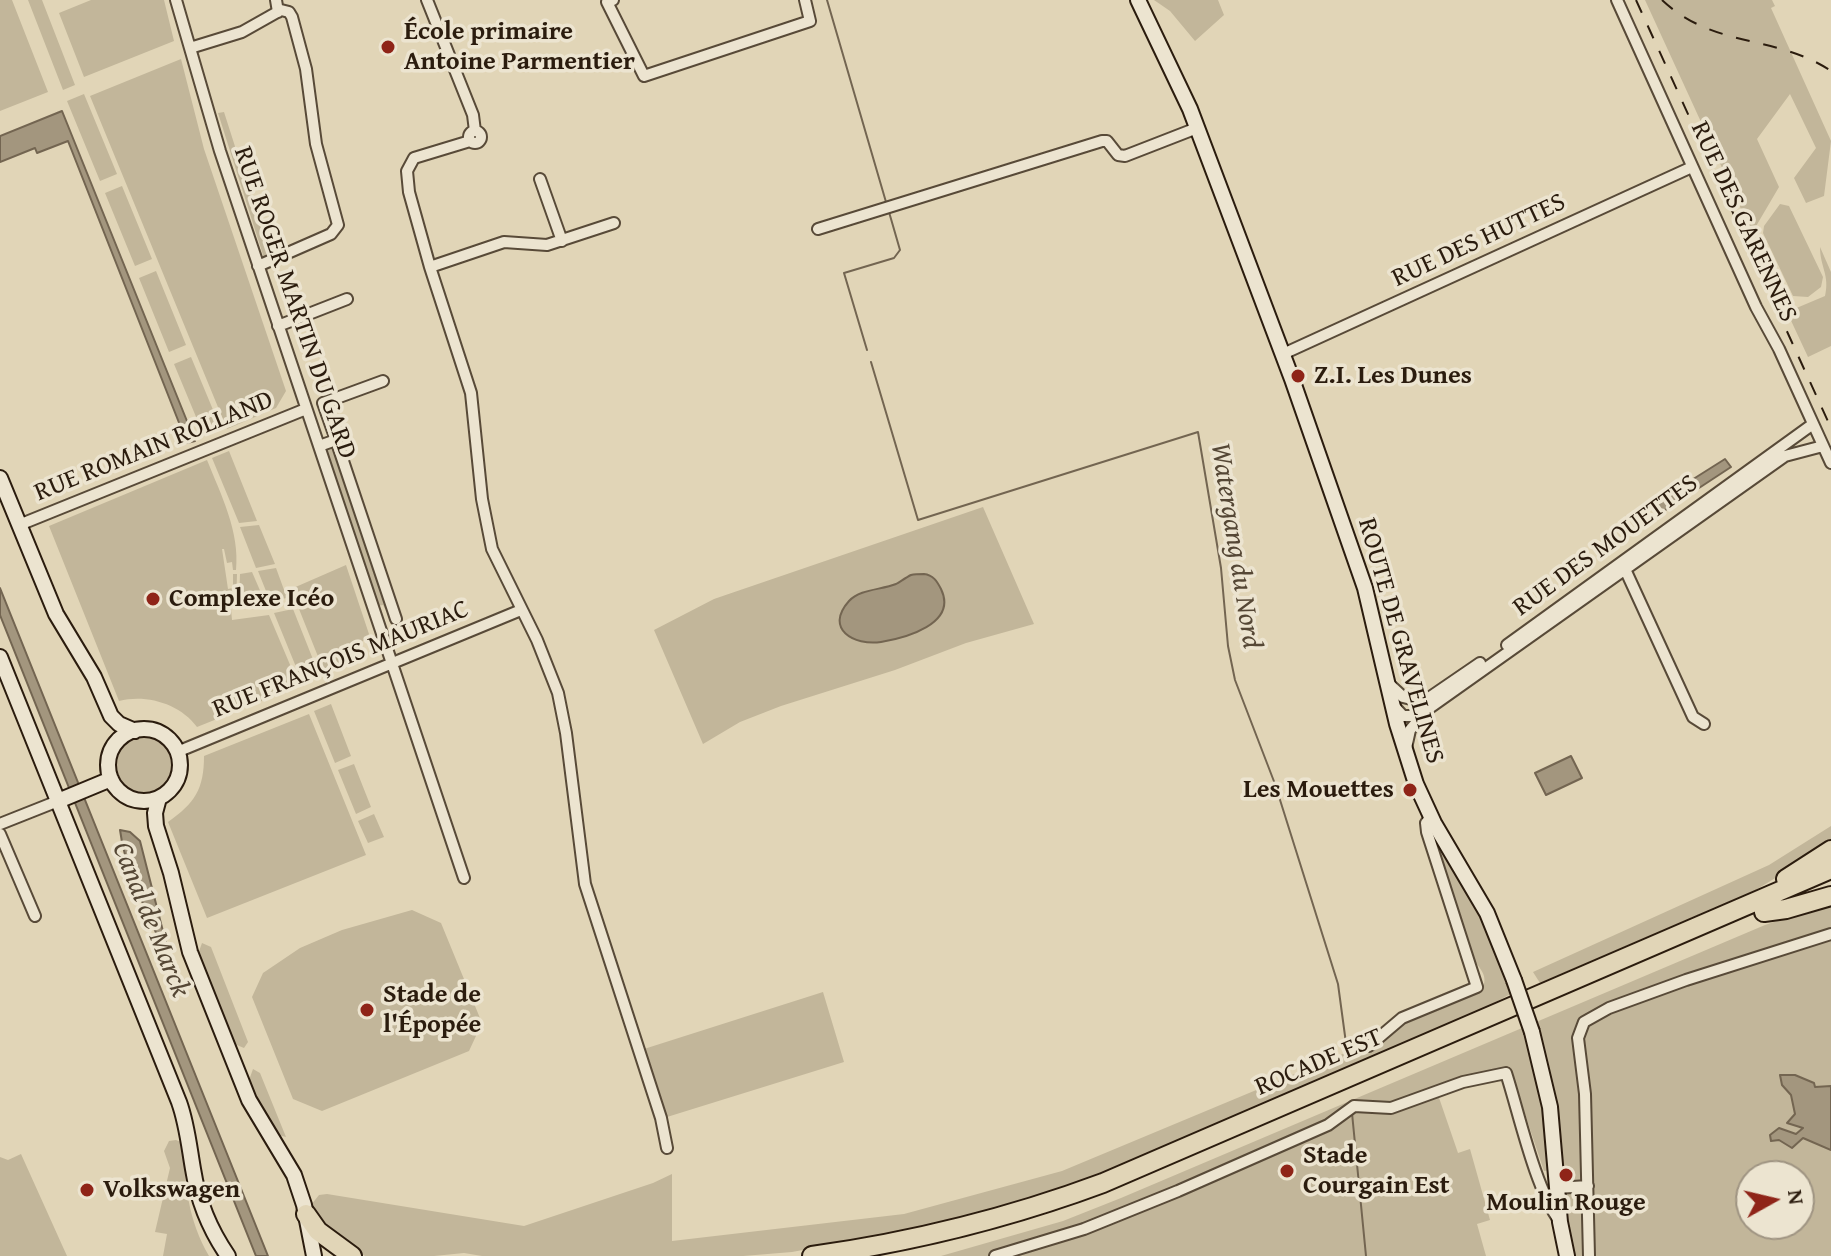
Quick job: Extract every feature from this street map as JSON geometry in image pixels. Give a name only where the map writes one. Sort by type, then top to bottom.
[{"type":"highway","points":[[1699,926],[1769,889],[1831,850]]},
{"type":"highway","name":"ROCADE EST","points":[[812,1256],[908,1240],[973,1225],[1090,1188],[1831,869]]},
{"type":"highway","name":"ROCADE EST","points":[[887,1256],[1012,1226],[1134,1183],[1831,882]]},
{"type":"highway","points":[[1764,912],[1831,896]]},
{"type":"highway","points":[[306,1214],[318,1231],[352,1256]]},
{"type":"street","name":"RUE ROGER MARTIN DU GARD","points":[[176,0],[217,144],[464,878]]},
{"type":"street","points":[[276,0],[278,12]]},
{"type":"street","points":[[427,0],[473,115],[472,136],[419,154],[408,167],[409,192],[471,393],[482,499],[492,549],[543,654],[560,699],[583,877],[661,1118],[667,1148]]},
{"type":"street","points":[[613,0],[607,2],[644,76],[810,21],[805,0]]},
{"type":"street","name":"ROUTE DE GRAVELINES","points":[[1138,0],[1197,128],[1283,354],[1363,582],[1393,704],[1401,723],[1406,754],[1431,817],[1487,913],[1532,1032],[1549,1099],[1560,1222],[1567,1256]]},
{"type":"street","name":"RUE DES GARENNES","points":[[1617,0],[1831,463]]},
{"type":"street","points":[[190,48],[242,32],[278,12],[287,11],[292,17],[306,69],[316,144],[338,225],[331,234],[258,266]]},
{"type":"street","points":[[818,229],[1102,141],[1107,141],[1118,155],[1125,156],[1197,128]]},
{"type":"street","name":"RUE DES HUTTES","points":[[1283,354],[1692,167]]},
{"type":"street","points":[[540,179],[562,241]]},
{"type":"street","points":[[430,267],[504,242],[542,246],[614,223]]},
{"type":"street","points":[[278,326],[347,299]]},
{"type":"street","name":"RUE ROGER MARTIN DU GARD","points":[[377,618],[395,615],[323,403],[383,381]]},
{"type":"street","name":"RUE ROMAIN ROLLAND","points":[[19,525],[306,409]]},
{"type":"street","name":"RUE DES MOUETTES","points":[[1623,566],[1813,424]]},
{"type":"street","points":[[319,446],[336,440]]},
{"type":"street","name":"RUE DES MOUETTES","points":[[1401,723],[1445,689],[1785,456],[1823,446]]},
{"type":"street","points":[[0,478],[51,604],[94,677],[111,716],[119,724],[135,731],[158,732],[168,739],[177,752],[180,767],[177,778],[169,791],[159,798],[144,801],[129,798],[119,792],[111,779],[108,764],[112,749],[121,737],[135,731]]},
{"type":"street","points":[[1623,566],[1693,717],[1704,724]]},
{"type":"street","name":"RUE FRANÇOIS MAURIAC","points":[[177,752],[521,610]]},
{"type":"street","points":[[0,657],[63,798],[179,1102],[200,1200],[228,1256]]},
{"type":"street","points":[[1387,681],[1399,695],[1425,705]]},
{"type":"street","name":"RUE DES MOUETTES","points":[[1406,754],[1410,730],[1425,705]]},
{"type":"street","points":[[0,824],[111,779]]},
{"type":"street","points":[[159,798],[155,823],[168,860],[190,952],[249,1100],[290,1167],[306,1214],[314,1256]]},
{"type":"street","points":[[1369,1046],[1402,1018],[1477,987],[1427,832],[1426,823],[1431,817]]},
{"type":"street","points":[[0,834],[35,916]]},
{"type":"street","points":[[1589,1256],[1585,1094],[1578,1038],[1584,1022],[1609,1008],[1698,975],[1831,934]]},
{"type":"street","points":[[995,1256],[1084,1229],[1178,1191],[1328,1125],[1354,1106],[1391,1108],[1469,1080],[1506,1073],[1549,1202],[1560,1222]]},
{"type":"street","points":[[190,1144],[189,1176],[194,1204],[216,1256]]},
{"type":"street","points":[[1557,1188],[1588,1186]]},
{"type":"shaded area","points":[[0,0],[12,0],[48,92],[0,111]]},
{"type":"shaded area","points":[[28,0],[42,0],[75,85],[63,90]]},
{"type":"shaded area","points":[[91,0],[164,0],[174,41],[84,77],[59,13]]},
{"type":"shaded area","points":[[1154,0],[1218,0],[1224,15],[1195,41],[1170,11]]},
{"type":"shaded area","points":[[1645,0],[1772,0],[1775,6],[1771,8],[1831,141],[1824,196],[1806,203],[1794,178],[1816,148],[1790,94],[1757,139],[1779,187],[1752,233]]},
{"type":"shaded area","points":[[181,59],[204,149],[286,391],[276,408],[227,429],[90,96]]},
{"type":"shaded area","points":[[84,94],[117,174],[100,181],[67,101]]},
{"type":"shaded area","points":[[62,111],[195,441],[187,443],[68,141],[37,153],[35,148],[0,162],[0,136]]},
{"type":"shaded area","points":[[224,112],[270,256],[264,258],[218,113]]},
{"type":"shaded area","points":[[122,186],[152,259],[135,266],[105,193]]},
{"type":"shaded area","points":[[1780,204],[1789,206],[1823,277],[1821,287],[1808,297],[1793,296],[1763,233],[1764,226]]},
{"type":"shaded area","points":[[1820,247],[1831,272],[1831,346],[1808,357],[1787,312],[1825,296],[1826,282]]},
{"type":"shaded area","points":[[156,271],[186,345],[169,352],[139,278]]},
{"type":"shaded area","points":[[191,357],[221,429],[204,436],[174,364]]},
{"type":"shaded area","points":[[334,446],[388,608],[385,609],[383,605],[378,606],[325,448]]},
{"type":"shaded area","points":[[229,451],[257,521],[239,523],[212,458]]},
{"type":"shaded area","points":[[1725,459],[1731,467],[1664,511],[1659,511],[1657,506],[1660,500]]},
{"type":"shaded area","name":"Complexe Icéo","points":[[207,460],[228,514],[235,542],[236,570],[233,570],[232,562],[227,563],[222,549],[228,589],[233,588],[233,574],[237,574],[236,607],[231,609],[232,620],[269,615],[299,686],[197,727],[182,712],[162,703],[141,699],[119,701],[49,526]]},
{"type":"shaded area","points":[[983,507],[1034,624],[966,643],[895,670],[781,706],[740,722],[703,744],[654,630],[714,599]],"holes":[[[916,575],[943,611],[933,623],[846,635],[840,622],[853,600]]]},
{"type":"shaded area","points":[[259,525],[275,564],[256,568],[240,527]]},
{"type":"shaded area","points":[[346,565],[369,634],[357,648],[355,662],[325,674],[291,589]]},
{"type":"shaded area","points":[[276,568],[287,598],[270,601],[258,571]]},
{"type":"shaded area","points":[[252,572],[265,602],[239,604],[240,574]]},
{"type":"shaded area","points":[[924,574],[936,581],[944,601],[936,620],[926,627],[903,637],[871,643],[852,638],[841,627],[842,611],[854,597],[896,584],[911,575]]},
{"type":"shaded area","points":[[0,588],[268,1256],[256,1256],[0,615]]},
{"type":"shaded area","points":[[293,609],[320,677],[303,684],[274,613]]},
{"type":"shaded area","points":[[331,704],[351,756],[335,763],[314,711]]},
{"type":"shaded area","points":[[309,714],[366,855],[207,918],[168,822],[196,794],[202,778],[204,756]]},
{"type":"shaded area","points":[[144,734],[166,743],[175,765],[166,787],[144,796],[122,787],[113,765],[122,743]]},
{"type":"shaded area","points":[[1571,756],[1582,778],[1546,795],[1535,773]]},
{"type":"shaded area","points":[[354,764],[371,807],[356,814],[338,770]]},
{"type":"shaded area","points":[[374,814],[384,837],[368,843],[358,821]]},
{"type":"shaded area","points":[[1831,826],[1831,844],[1754,891],[1540,983],[1533,972],[1769,865]]},
{"type":"shaded area","points":[[1431,829],[1479,908],[1514,992],[1476,1013],[1325,1081],[1063,1190],[922,1228],[792,1252],[743,1256],[482,1256],[464,1253],[365,1256],[333,1235],[312,1214],[311,1205],[319,1195],[327,1194],[524,1226],[672,1174],[672,1241],[904,1214],[1062,1171],[1382,1040],[1401,1023],[1481,991],[1483,974],[1473,959]]},
{"type":"shaded area","points":[[120,830],[130,832],[140,841],[167,947],[162,946],[137,889],[126,860]]},
{"type":"shaded area","points":[[1831,903],[1831,1256],[1573,1256],[1563,1168],[1544,1171],[1509,1066],[1436,1089],[1458,1153],[1470,1149],[1490,1220],[1477,1224],[1486,1256],[941,1256],[1063,1221],[1765,925]]},
{"type":"shaded area","name":"Stade de l'Épopée","points":[[412,910],[441,923],[482,1023],[469,1051],[322,1111],[293,1099],[252,997],[263,973],[300,948],[342,930]]},
{"type":"shaded area","points":[[202,943],[211,947],[248,1042],[244,1048],[232,1043],[197,957]]},
{"type":"shaded area","points":[[823,992],[844,1062],[667,1117],[644,1049]]},
{"type":"shaded area","points":[[253,1069],[260,1073],[286,1137],[278,1135],[258,1108],[248,1083]]},
{"type":"shaded area","points":[[1780,1075],[1795,1075],[1814,1083],[1815,1087],[1831,1086],[1831,1150],[1803,1138],[1792,1148],[1779,1140],[1771,1141],[1770,1135],[1779,1128],[1796,1134],[1803,1128],[1787,1123],[1795,1114],[1791,1095],[1782,1085]]},
{"type":"shaded area","points":[[169,1141],[183,1143],[189,1202],[196,1229],[209,1256],[163,1256],[167,1234],[155,1232],[170,1168],[164,1151]]},
{"type":"shaded area","points":[[21,1154],[67,1256],[0,1256],[0,1157],[8,1160]]},
{"type":"waterway","name":"Watergang du Nord","points":[[827,0],[886,202]]},
{"type":"waterway","name":"Watergang du Nord","points":[[867,350],[844,273],[894,258],[900,250],[889,212]]},
{"type":"waterway","name":"Watergang du Nord","points":[[871,362],[918,520],[1198,432],[1221,568],[1228,646],[1235,680],[1275,784],[1338,984],[1348,1058]]},
{"type":"waterway","name":"Watergang du Nord","points":[[1352,1113],[1366,1256]]},
{"type":"railway","points":[[1636,0],[1831,428]]},
{"type":"railway","points":[[1662,0],[1703,27],[1789,51],[1831,71]]},
{"type":"place","name":"École primaire Antoine Parmentier","points":[[388,47]]},
{"type":"place","name":"Z.I. Les Dunes","points":[[1298,376]]},
{"type":"place","name":"Complexe Icéo","points":[[153,599]]},
{"type":"place","name":"Les Mouettes","points":[[1410,790]]},
{"type":"place","name":"Stade de l'Épopée","points":[[367,1010]]},
{"type":"place","name":"Stade Courgain Est","points":[[1287,1171]]},
{"type":"place","name":"Moulin Rouge","points":[[1566,1175]]},
{"type":"place","name":"Volkswagen","points":[[87,1190]]},
{"type":"water label","name":"Canal de Marck","points":[[150,920]]}]
